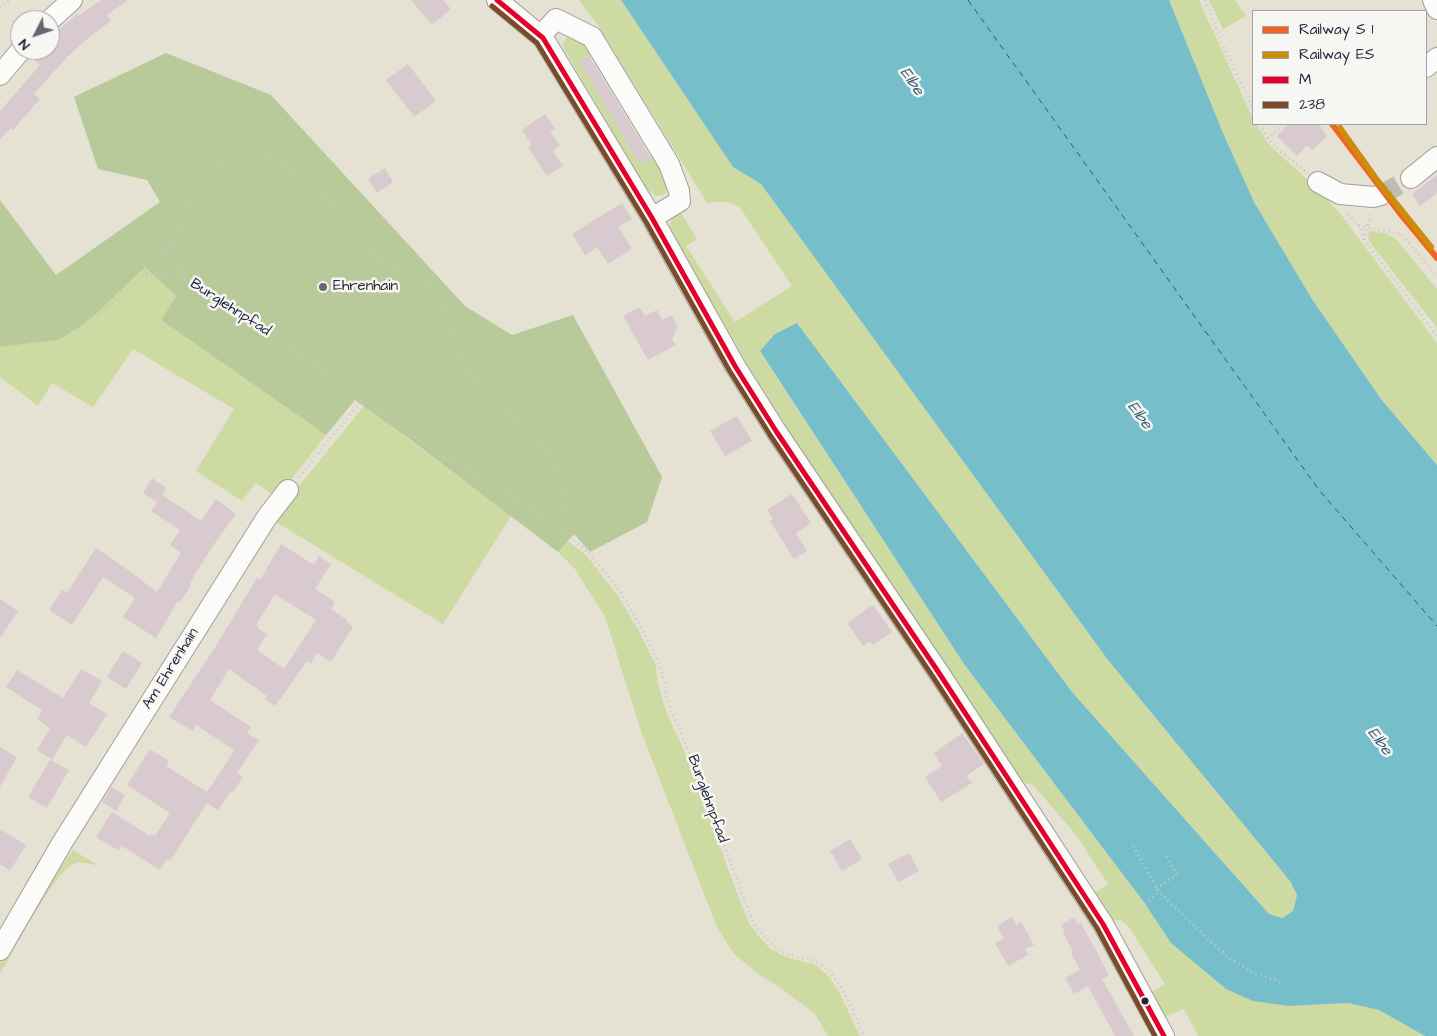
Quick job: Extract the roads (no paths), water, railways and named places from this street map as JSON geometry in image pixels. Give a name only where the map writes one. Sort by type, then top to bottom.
[{"type":"street","points":[[60,11],[72,0]]},
{"type":"street","points":[[497,0],[543,38],[652,218],[735,366],[934,665],[1103,924],[1164,1036]]},
{"type":"street","points":[[1432,0],[1437,9]]},
{"type":"street","points":[[543,38],[545,31],[556,19],[592,37],[669,164],[679,190],[680,201],[652,218]]},
{"type":"street","points":[[1427,66],[1437,58]]},
{"type":"street","points":[[0,75],[13,60]]},
{"type":"street","points":[[1411,178],[1437,157]]},
{"type":"street","points":[[1318,182],[1340,194],[1378,196]]},
{"type":"street","name":"Am Ehrenhain","points":[[0,950],[62,843],[267,517],[288,490]]},
{"type":"water","name":"Elbe","points":[[621,0],[1169,0],[1223,133],[1254,202],[1312,299],[1381,399],[1437,465],[1437,1036],[1425,1036],[1379,1010],[1348,1003],[1289,1006],[1253,1001],[1226,989],[1171,943],[1143,901],[964,664],[760,351],[775,334],[797,323],[1072,692],[1269,914],[1282,918],[1293,911],[1297,895],[1290,881],[1108,660],[761,184],[733,167]]},
{"type":"tunnel","points":[[1381,195],[1411,178]]},
{"type":"rail line","name":"ES","points":[[1340,128],[1377,180],[1431,247]]},
{"type":"place","name":"Ehrenhain","points":[[323,287]]}]
